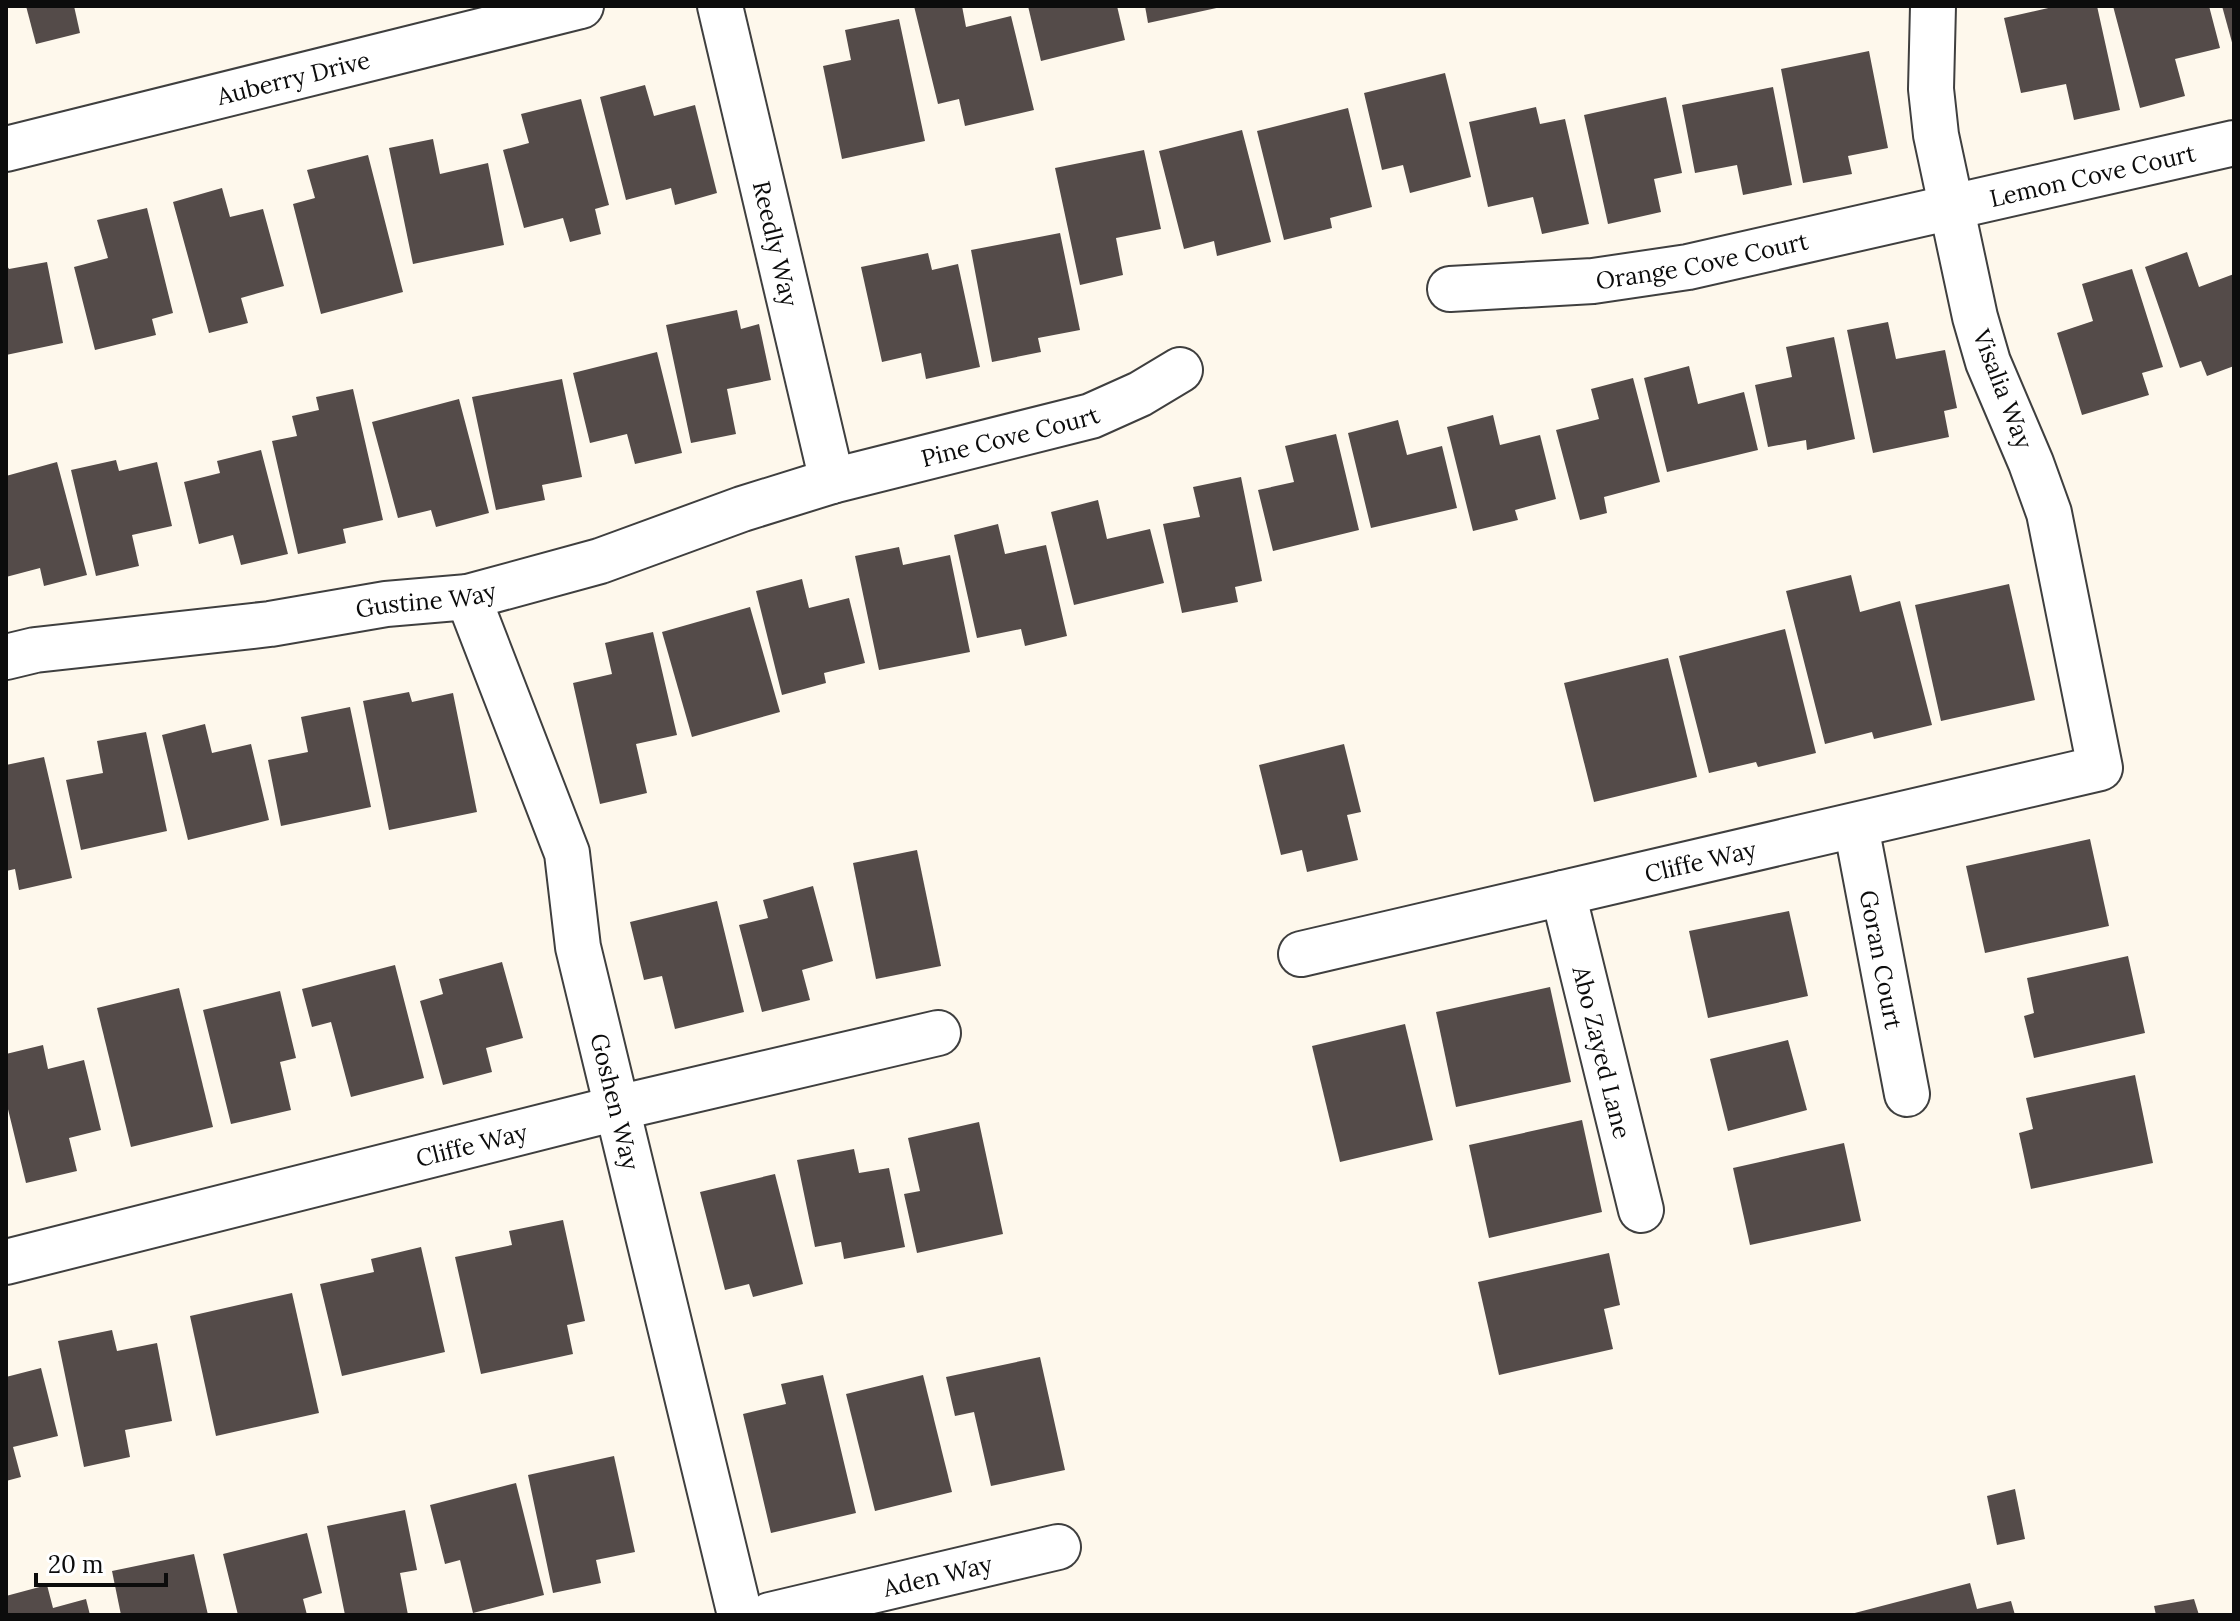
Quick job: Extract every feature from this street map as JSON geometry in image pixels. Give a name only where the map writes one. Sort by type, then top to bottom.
[{"type":"street","name":"Auberry Drive","points":[[6,149],[581,6]]},
{"type":"street","name":"Reedly Way","points":[[720,6],[832,481]]},
{"type":"street","name":"Visalia Way","points":[[1933,6],[1931,89],[1936,135],[1975,317],[1988,362],[2049,513],[2100,768]]},
{"type":"street","name":"Lemon Cove Court","points":[[1952,208],[2234,143]]},
{"type":"street","name":"Orange Cove Court","points":[[1450,289],[1593,281],[1688,267],[1952,208]]},
{"type":"street","name":"Pine Cove Court","points":[[832,481],[1091,416],[1140,394],[1180,370]]},
{"type":"street","name":"Gustine Way","points":[[6,657],[35,650],[270,624],[386,604],[468,597],[600,561],[742,509],[832,481]]},
{"type":"street","name":"Goshen Way","points":[[468,597],[567,853],[578,947],[740,1615]]},
{"type":"street","name":"Cliffe Way","points":[[1301,954],[2100,768]]},
{"type":"street","name":"Goran Court","points":[[1856,826],[1907,1094]]},
{"type":"street","name":"Abo Zayed Lane","points":[[1563,893],[1641,1210]]},
{"type":"street","name":"Cliffe Way","points":[[6,1262],[617,1108],[938,1033]]},
{"type":"street","name":"Aden Way","points":[[770,1615],[1058,1547]]},
{"type":"building","points":[[26,6],[74,6],[80,33],[36,44]]},
{"type":"building","points":[[914,6],[962,6],[966,27],[1011,16],[1034,110],[965,126],[959,99],[938,104]]},
{"type":"building","points":[[1028,6],[1117,6],[1125,40],[1041,61]]},
{"type":"building","points":[[1145,6],[1220,6],[1221,7],[1148,23]]},
{"type":"building","points":[[2057,6],[2097,6],[2120,110],[2074,120],[2066,84],[2021,93],[2004,18]]},
{"type":"building","points":[[2113,6],[2209,6],[2220,48],[2175,59],[2185,96],[2140,108]]},
{"type":"building","points":[[2222,6],[2234,6],[2234,46],[2233,46]]},
{"type":"building","points":[[899,19],[925,141],[842,159],[823,66],[851,60],[845,30]]},
{"type":"building","points":[[1869,51],[1888,148],[1848,156],[1852,174],[1803,183],[1781,69]]},
{"type":"building","points":[[1445,73],[1471,177],[1410,193],[1403,165],[1382,170],[1364,93]]},
{"type":"building","points":[[645,85],[654,116],[695,105],[717,193],[675,205],[671,188],[626,200],[600,97]]},
{"type":"building","points":[[1773,87],[1792,185],[1743,195],[1737,165],[1695,173],[1682,105]]},
{"type":"building","points":[[1666,97],[1682,173],[1654,179],[1661,212],[1608,224],[1584,115]]},
{"type":"building","points":[[581,99],[609,205],[595,209],[601,234],[570,242],[563,218],[524,228],[503,150],[529,143],[521,114]]},
{"type":"building","points":[[1536,107],[1540,124],[1565,119],[1589,224],[1542,234],[1533,197],[1488,207],[1469,122]]},
{"type":"building","points":[[1348,108],[1372,207],[1330,218],[1332,228],[1284,240],[1257,131]]},
{"type":"building","points":[[1242,130],[1271,242],[1217,256],[1214,241],[1184,249],[1159,151]]},
{"type":"building","points":[[433,139],[440,174],[488,163],[504,245],[413,264],[389,148]]},
{"type":"building","points":[[1144,150],[1161,229],[1116,238],[1123,275],[1080,285],[1055,168]]},
{"type":"building","points":[[368,155],[403,292],[321,314],[293,204],[315,198],[307,170]]},
{"type":"building","points":[[222,188],[230,217],[263,209],[284,286],[241,298],[248,323],[209,333],[173,202]]},
{"type":"building","points":[[147,208],[173,313],[152,319],[156,335],[95,350],[74,267],[108,258],[97,220]]},
{"type":"building","points":[[1060,233],[1080,330],[1038,338],[1041,352],[992,362],[971,250]]},
{"type":"building","points":[[2187,252],[2199,287],[2234,274],[2234,366],[2207,376],[2201,361],[2180,368],[2145,267]]},
{"type":"building","points":[[928,253],[932,270],[958,264],[980,367],[926,379],[921,353],[882,362],[861,267]]},
{"type":"building","points":[[47,262],[63,343],[6,355],[6,264],[9,269]]},
{"type":"building","points":[[2132,269],[2163,367],[2142,373],[2149,395],[2082,415],[2057,333],[2093,321],[2082,284]]},
{"type":"building","points":[[737,310],[741,329],[759,324],[771,380],[727,389],[736,434],[691,443],[666,325]]},
{"type":"building","points":[[1888,322],[1896,359],[1945,350],[1957,408],[1944,411],[1949,437],[1873,453],[1847,330]]},
{"type":"building","points":[[1834,337],[1855,439],[1807,450],[1806,440],[1768,447],[1755,385],[1792,377],[1786,347]]},
{"type":"building","points":[[657,352],[682,453],[635,464],[627,434],[590,443],[573,373]]},
{"type":"building","points":[[1689,366],[1698,404],[1744,392],[1758,450],[1667,472],[1644,378]]},
{"type":"building","points":[[1633,378],[1660,482],[1604,497],[1607,513],[1580,520],[1556,430],[1599,419],[1591,389]]},
{"type":"building","points":[[562,379],[582,477],[542,485],[545,500],[496,510],[472,397]]},
{"type":"building","points":[[353,389],[383,520],[343,529],[346,543],[298,554],[272,441],[297,436],[292,416],[319,410],[316,397]]},
{"type":"building","points":[[459,399],[489,513],[436,527],[431,510],[398,518],[372,422]]},
{"type":"building","points":[[1493,415],[1500,445],[1540,435],[1556,499],[1515,510],[1518,520],[1473,531],[1447,427]]},
{"type":"building","points":[[1398,420],[1407,455],[1442,446],[1457,508],[1371,528],[1348,433]]},
{"type":"building","points":[[1336,434],[1359,530],[1273,551],[1258,490],[1294,482],[1285,446]]},
{"type":"building","points":[[261,450],[288,554],[241,565],[233,535],[199,544],[184,482],[220,473],[217,461]]},
{"type":"building","points":[[116,460],[119,471],[157,462],[172,526],[132,535],[139,566],[96,576],[71,470]]},
{"type":"building","points":[[57,462],[87,575],[44,586],[40,568],[6,577],[6,476]]},
{"type":"building","points":[[1241,477],[1262,581],[1235,587],[1238,602],[1182,613],[1163,524],[1200,517],[1193,487]]},
{"type":"building","points":[[1098,500],[1107,539],[1150,529],[1164,583],[1074,605],[1051,512]]},
{"type":"building","points":[[998,524],[1005,554],[1046,545],[1067,636],[1025,646],[1021,629],[977,638],[954,535]]},
{"type":"building","points":[[899,547],[903,565],[950,555],[970,652],[879,670],[855,556]]},
{"type":"building","points":[[1851,575],[1860,612],[1900,601],[1932,725],[1874,739],[1872,732],[1825,744],[1786,591]]},
{"type":"building","points":[[802,579],[809,608],[849,598],[865,663],[824,673],[826,683],[782,695],[756,591]]},
{"type":"building","points":[[2009,584],[2035,700],[1941,721],[1915,605]]},
{"type":"building","points":[[750,607],[780,712],[692,737],[662,632]]},
{"type":"building","points":[[1785,629],[1816,753],[1758,767],[1756,762],[1709,773],[1679,656]]},
{"type":"building","points":[[653,632],[677,735],[636,744],[647,793],[600,804],[573,683],[612,674],[605,643]]},
{"type":"building","points":[[1668,658],[1697,777],[1594,802],[1564,683]]},
{"type":"building","points":[[409,692],[412,702],[453,693],[477,812],[389,830],[363,701]]},
{"type":"building","points":[[350,707],[371,807],[281,826],[268,760],[308,752],[301,717]]},
{"type":"building","points":[[205,724],[212,753],[251,744],[269,820],[188,840],[162,735]]},
{"type":"building","points":[[146,732],[167,831],[81,850],[66,780],[103,773],[97,741]]},
{"type":"building","points":[[1344,744],[1361,812],[1347,815],[1358,860],[1307,872],[1302,850],[1281,855],[1259,765]]},
{"type":"building","points":[[44,757],[72,878],[19,890],[15,869],[6,871],[6,765]]},
{"type":"building","points":[[2090,839],[2109,926],[1985,953],[1966,866]]},
{"type":"building","points":[[917,850],[941,966],[876,979],[853,863]]},
{"type":"building","points":[[813,886],[833,961],[802,970],[810,1000],[762,1012],[739,925],[768,918],[763,900]]},
{"type":"building","points":[[717,901],[744,1012],[675,1029],[662,976],[644,980],[630,922]]},
{"type":"building","points":[[1789,911],[1808,996],[1708,1018],[1689,931]]},
{"type":"building","points":[[2128,956],[2145,1033],[2034,1058],[2024,1016],[2034,1013],[2027,978]]},
{"type":"building","points":[[502,962],[523,1038],[486,1048],[492,1072],[443,1085],[420,1001],[443,994],[439,979]]},
{"type":"building","points":[[395,965],[424,1078],[351,1097],[331,1022],[312,1027],[302,989]]},
{"type":"building","points":[[1550,987],[1571,1082],[1456,1107],[1436,1012]]},
{"type":"building","points":[[179,988],[213,1127],[131,1147],[97,1008]]},
{"type":"building","points":[[280,991],[296,1058],[280,1062],[291,1110],[231,1124],[203,1010]]},
{"type":"building","points":[[1405,1024],[1433,1140],[1340,1162],[1312,1046]]},
{"type":"building","points":[[1788,1040],[1807,1110],[1728,1131],[1710,1059]]},
{"type":"building","points":[[43,1045],[48,1069],[84,1060],[101,1130],[69,1138],[77,1171],[26,1183],[6,1101],[6,1054]]},
{"type":"building","points":[[2135,1075],[2153,1163],[2031,1189],[2019,1133],[2033,1129],[2026,1098]]},
{"type":"building","points":[[1582,1120],[1602,1212],[1489,1238],[1469,1145]]},
{"type":"building","points":[[979,1122],[1003,1234],[917,1253],[904,1194],[920,1191],[908,1138]]},
{"type":"building","points":[[1844,1143],[1861,1221],[1750,1245],[1733,1168]]},
{"type":"building","points":[[854,1149],[859,1173],[889,1168],[905,1247],[844,1259],[841,1242],[815,1247],[797,1160]]},
{"type":"building","points":[[775,1174],[803,1284],[753,1297],[749,1284],[725,1290],[700,1192]]},
{"type":"building","points":[[563,1220],[585,1321],[567,1325],[573,1354],[481,1374],[455,1257],[512,1245],[509,1231]]},
{"type":"building","points":[[421,1247],[445,1352],[342,1376],[320,1284],[374,1272],[371,1259]]},
{"type":"building","points":[[1609,1253],[1620,1305],[1604,1309],[1613,1349],[1499,1375],[1478,1282]]},
{"type":"building","points":[[292,1293],[319,1413],[216,1436],[190,1316]]},
{"type":"building","points":[[112,1330],[117,1351],[157,1343],[172,1421],[125,1430],[130,1457],[84,1467],[58,1341]]},
{"type":"building","points":[[1040,1357],[1065,1470],[991,1486],[974,1412],[955,1416],[946,1377]]},
{"type":"building","points":[[41,1368],[58,1436],[13,1447],[21,1477],[6,1481],[6,1377]]},
{"type":"building","points":[[823,1375],[856,1513],[771,1533],[743,1414],[786,1404],[781,1384]]},
{"type":"building","points":[[923,1375],[952,1492],[875,1511],[846,1394]]},
{"type":"building","points":[[614,1456],[635,1552],[596,1560],[601,1583],[553,1593],[528,1475]]},
{"type":"building","points":[[516,1483],[544,1595],[473,1613],[460,1560],[445,1564],[430,1505]]},
{"type":"building","points":[[2015,1489],[2025,1539],[1997,1545],[1987,1496]]},
{"type":"building","points":[[405,1510],[417,1570],[400,1573],[408,1615],[345,1615],[327,1526]]},
{"type":"building","points":[[307,1533],[322,1593],[303,1599],[307,1615],[238,1615],[223,1554]]},
{"type":"building","points":[[194,1554],[208,1615],[121,1615],[112,1571]]},
{"type":"building","points":[[1970,1583],[1977,1609],[2011,1601],[2015,1615],[1847,1615]]},
{"type":"building","points":[[47,1585],[53,1608],[86,1599],[90,1615],[6,1615],[6,1596]]},
{"type":"building","points":[[2194,1599],[2199,1615],[2156,1615],[2154,1606]]}]
